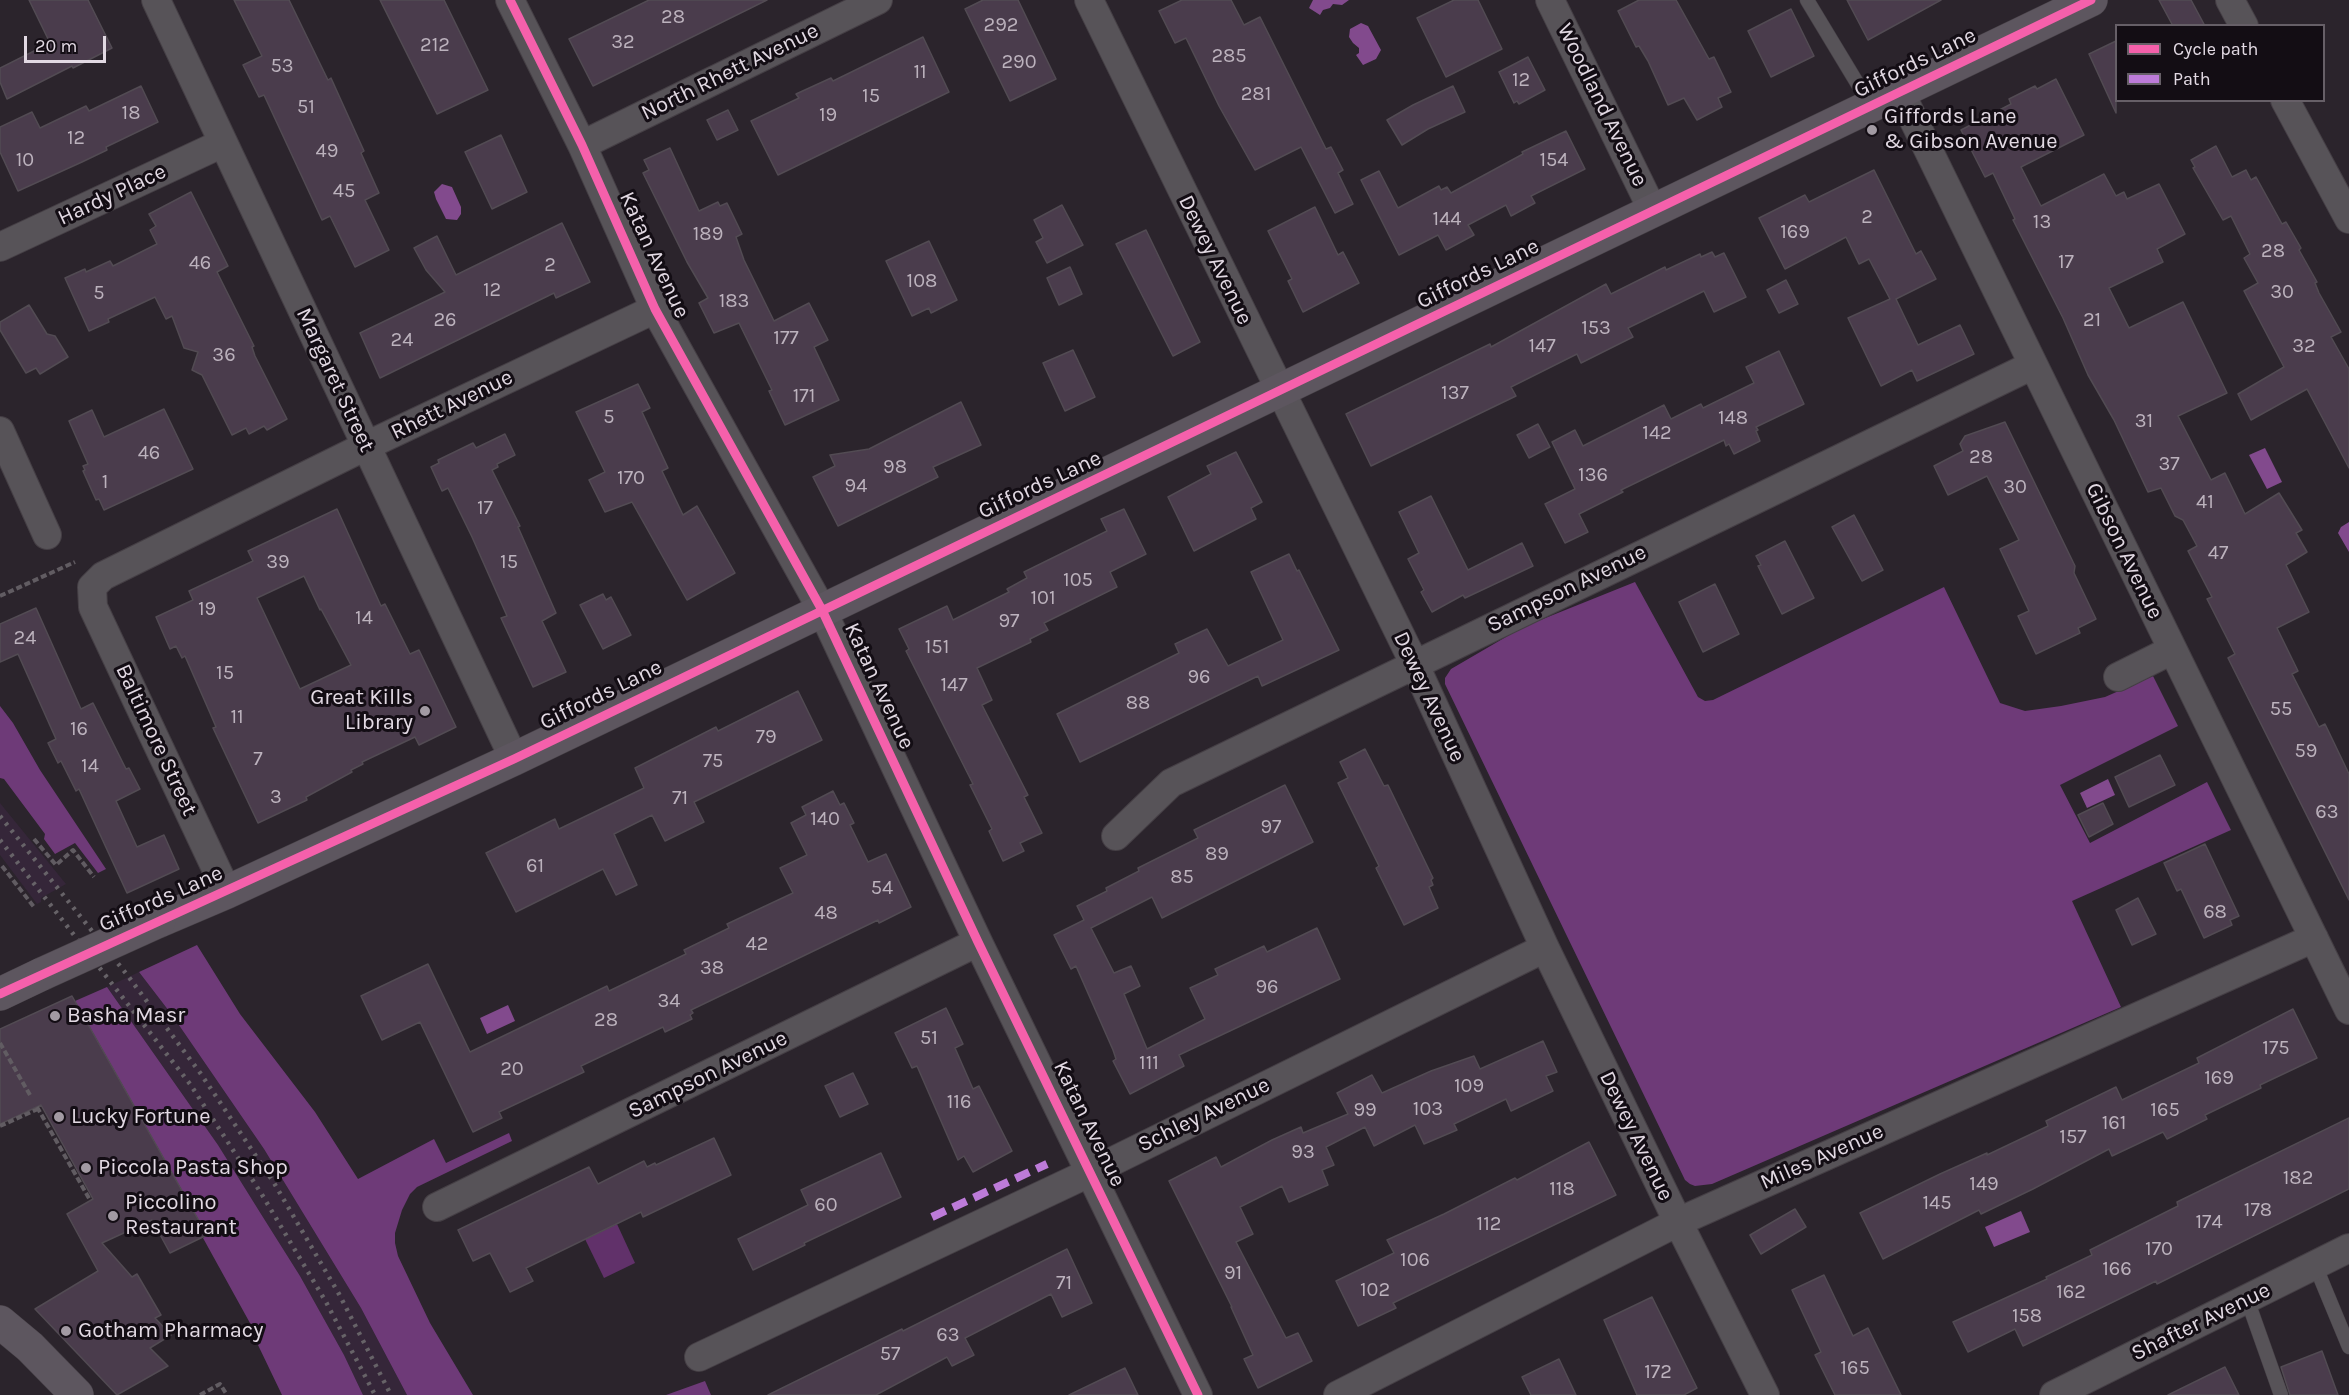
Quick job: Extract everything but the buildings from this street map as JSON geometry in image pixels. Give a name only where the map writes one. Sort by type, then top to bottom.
[{"type":"street","name":"Margaret Street","points":[[156,0],[513,759]]},
{"type":"street","name":"Katan Avenue","points":[[510,0],[582,145],[655,309],[822,610],[978,942],[1198,1395]]},
{"type":"street","name":"North Rhett Avenue","points":[[582,145],[878,0]]},
{"type":"street","name":"Dewey Avenue","points":[[1089,0],[1414,663],[1545,948],[1765,1395]]},
{"type":"street","name":"Woodland Avenue","points":[[1550,0],[1653,211]]},
{"type":"street","name":"Giffords Lane","points":[[0,994],[227,892],[513,759],[2091,0]]},
{"type":"street","points":[[2230,0],[2243,24]]},
{"type":"street","name":"Gibson Avenue","points":[[1886,99],[2032,365],[2349,1010]]},
{"type":"street","points":[[2286,102],[2347,210]]},
{"type":"street","name":"Hardy Place","points":[[0,247],[223,143]]},
{"type":"street","name":"Rhett Avenue","points":[[92,587],[103,576],[366,446],[655,309]]},
{"type":"street","name":"Sampson Avenue","points":[[1116,836],[1171,783],[1414,663],[2032,365]]},
{"type":"street","points":[[0,431],[47,535]]},
{"type":"street","name":"Baltimore Street","points":[[92,587],[93,607],[227,892]]},
{"type":"street","points":[[2118,677],[2172,650]]},
{"type":"street","name":"Miles Avenue","points":[[1338,1395],[1678,1222],[2314,938]]},
{"type":"street","name":"Sampson Avenue","points":[[437,1207],[978,942]]},
{"type":"street","name":"Schley Avenue","points":[[699,1357],[1090,1172],[1545,948]]},
{"type":"street","name":"Shafter Avenue","points":[[2054,1395],[2349,1248]]},
{"type":"street","points":[[0,1322],[30,1347],[77,1395]]},
{"type":"lane","points":[[1807,0],[1886,99]]},
{"type":"lane","points":[[2315,1266],[2349,1347]]},
{"type":"lane","points":[[2247,1299],[2281,1395]]},
{"type":"path","points":[[0,596],[81,559]]},
{"type":"path","points":[[34,839],[56,865],[73,850],[94,877]]},
{"type":"path","points":[[2,866],[34,907]]},
{"type":"path","points":[[0,1043],[30,1095]]},
{"type":"path","points":[[0,1126],[37,1108],[90,1200]]},
{"type":"path","points":[[200,1395],[220,1384],[227,1395]]},
{"type":"shaded area","points":[[1313,0],[1349,0],[1342,5],[1333,4],[1330,8],[1323,10],[1320,15],[1309,8]]},
{"type":"shaded area","points":[[1361,23],[1368,26],[1381,50],[1376,59],[1363,65],[1356,55],[1359,53],[1359,48],[1349,37],[1350,29]]},
{"type":"shaded area","points":[[442,184],[452,187],[461,207],[461,214],[457,220],[446,219],[436,199],[434,192]]},
{"type":"shaded area","points":[[2265,448],[2282,482],[2267,489],[2249,455]]},
{"type":"shaded area","points":[[2349,522],[2349,552],[2338,533],[2341,527]]},
{"type":"shaded area","points":[[1635,582],[1698,697],[1705,701],[1713,700],[1944,587],[2000,703],[2025,711],[2061,706],[2105,697],[2153,676],[2178,726],[2060,785],[2090,843],[2207,782],[2231,830],[2072,901],[2121,1007],[1712,1184],[1695,1186],[1685,1180],[1445,684],[1445,678],[1451,669],[1523,627]]},
{"type":"shaded area","points":[[0,706],[106,869],[98,873],[75,843],[55,854],[44,839],[45,834],[4,779],[0,778]]},
{"type":"shaded area","points":[[2108,779],[2115,795],[2087,808],[2080,793]]},
{"type":"shaded area","points":[[0,803],[66,884],[41,898],[41,902],[37,904],[0,855]]},
{"type":"shaded area","points":[[197,945],[240,1014],[315,1112],[358,1179],[434,1139],[446,1163],[509,1133],[512,1141],[417,1187],[410,1194],[402,1210],[395,1233],[398,1256],[430,1323],[473,1395],[407,1395],[361,1308],[264,1149],[172,1015],[139,972]]},
{"type":"shaded area","points":[[139,972],[172,1015],[264,1149],[361,1308],[407,1395],[363,1395],[344,1355],[300,1276],[218,1145],[107,987]]},
{"type":"shaded area","points":[[107,987],[218,1145],[300,1276],[344,1355],[363,1395],[282,1395],[258,1345],[261,1343],[203,1238],[207,1235],[75,1001]]},
{"type":"shaded area","points":[[508,1005],[515,1021],[487,1034],[480,1018]]},
{"type":"shaded area","points":[[2021,1211],[2030,1232],[1994,1247],[1985,1227]]},
{"type":"shaded area","points":[[617,1224],[635,1263],[604,1278],[585,1239]]},
{"type":"shaded area","points":[[705,1381],[711,1395],[666,1395]]},
{"type":"railway","points":[[0,816],[128,976],[201,1074],[274,1183],[339,1294],[391,1395]]},
{"type":"railway","points":[[0,840],[190,1084],[261,1193],[326,1302],[375,1395]]},
{"type":"marked path","points":[[932,1217],[1047,1164]]},
{"type":"cycle path","points":[[510,0],[582,145],[655,309],[822,610],[978,942],[1198,1395]]},
{"type":"cycle path","points":[[0,994],[514,759],[2091,0]]},
{"type":"place","name":"Giffords Lane & Gibson Avenue","points":[[1872,130]]},
{"type":"place","name":"Great Kills Library","points":[[425,711]]},
{"type":"place","name":"Basha Masr","points":[[55,1016]]},
{"type":"place","name":"Lucky Fortune","points":[[59,1117]]},
{"type":"place","name":"Piccola Pasta Shop","points":[[86,1168]]},
{"type":"place","name":"Piccolino Restaurant","points":[[113,1216]]},
{"type":"place","name":"Gotham Pharmacy","points":[[66,1331]]}]
